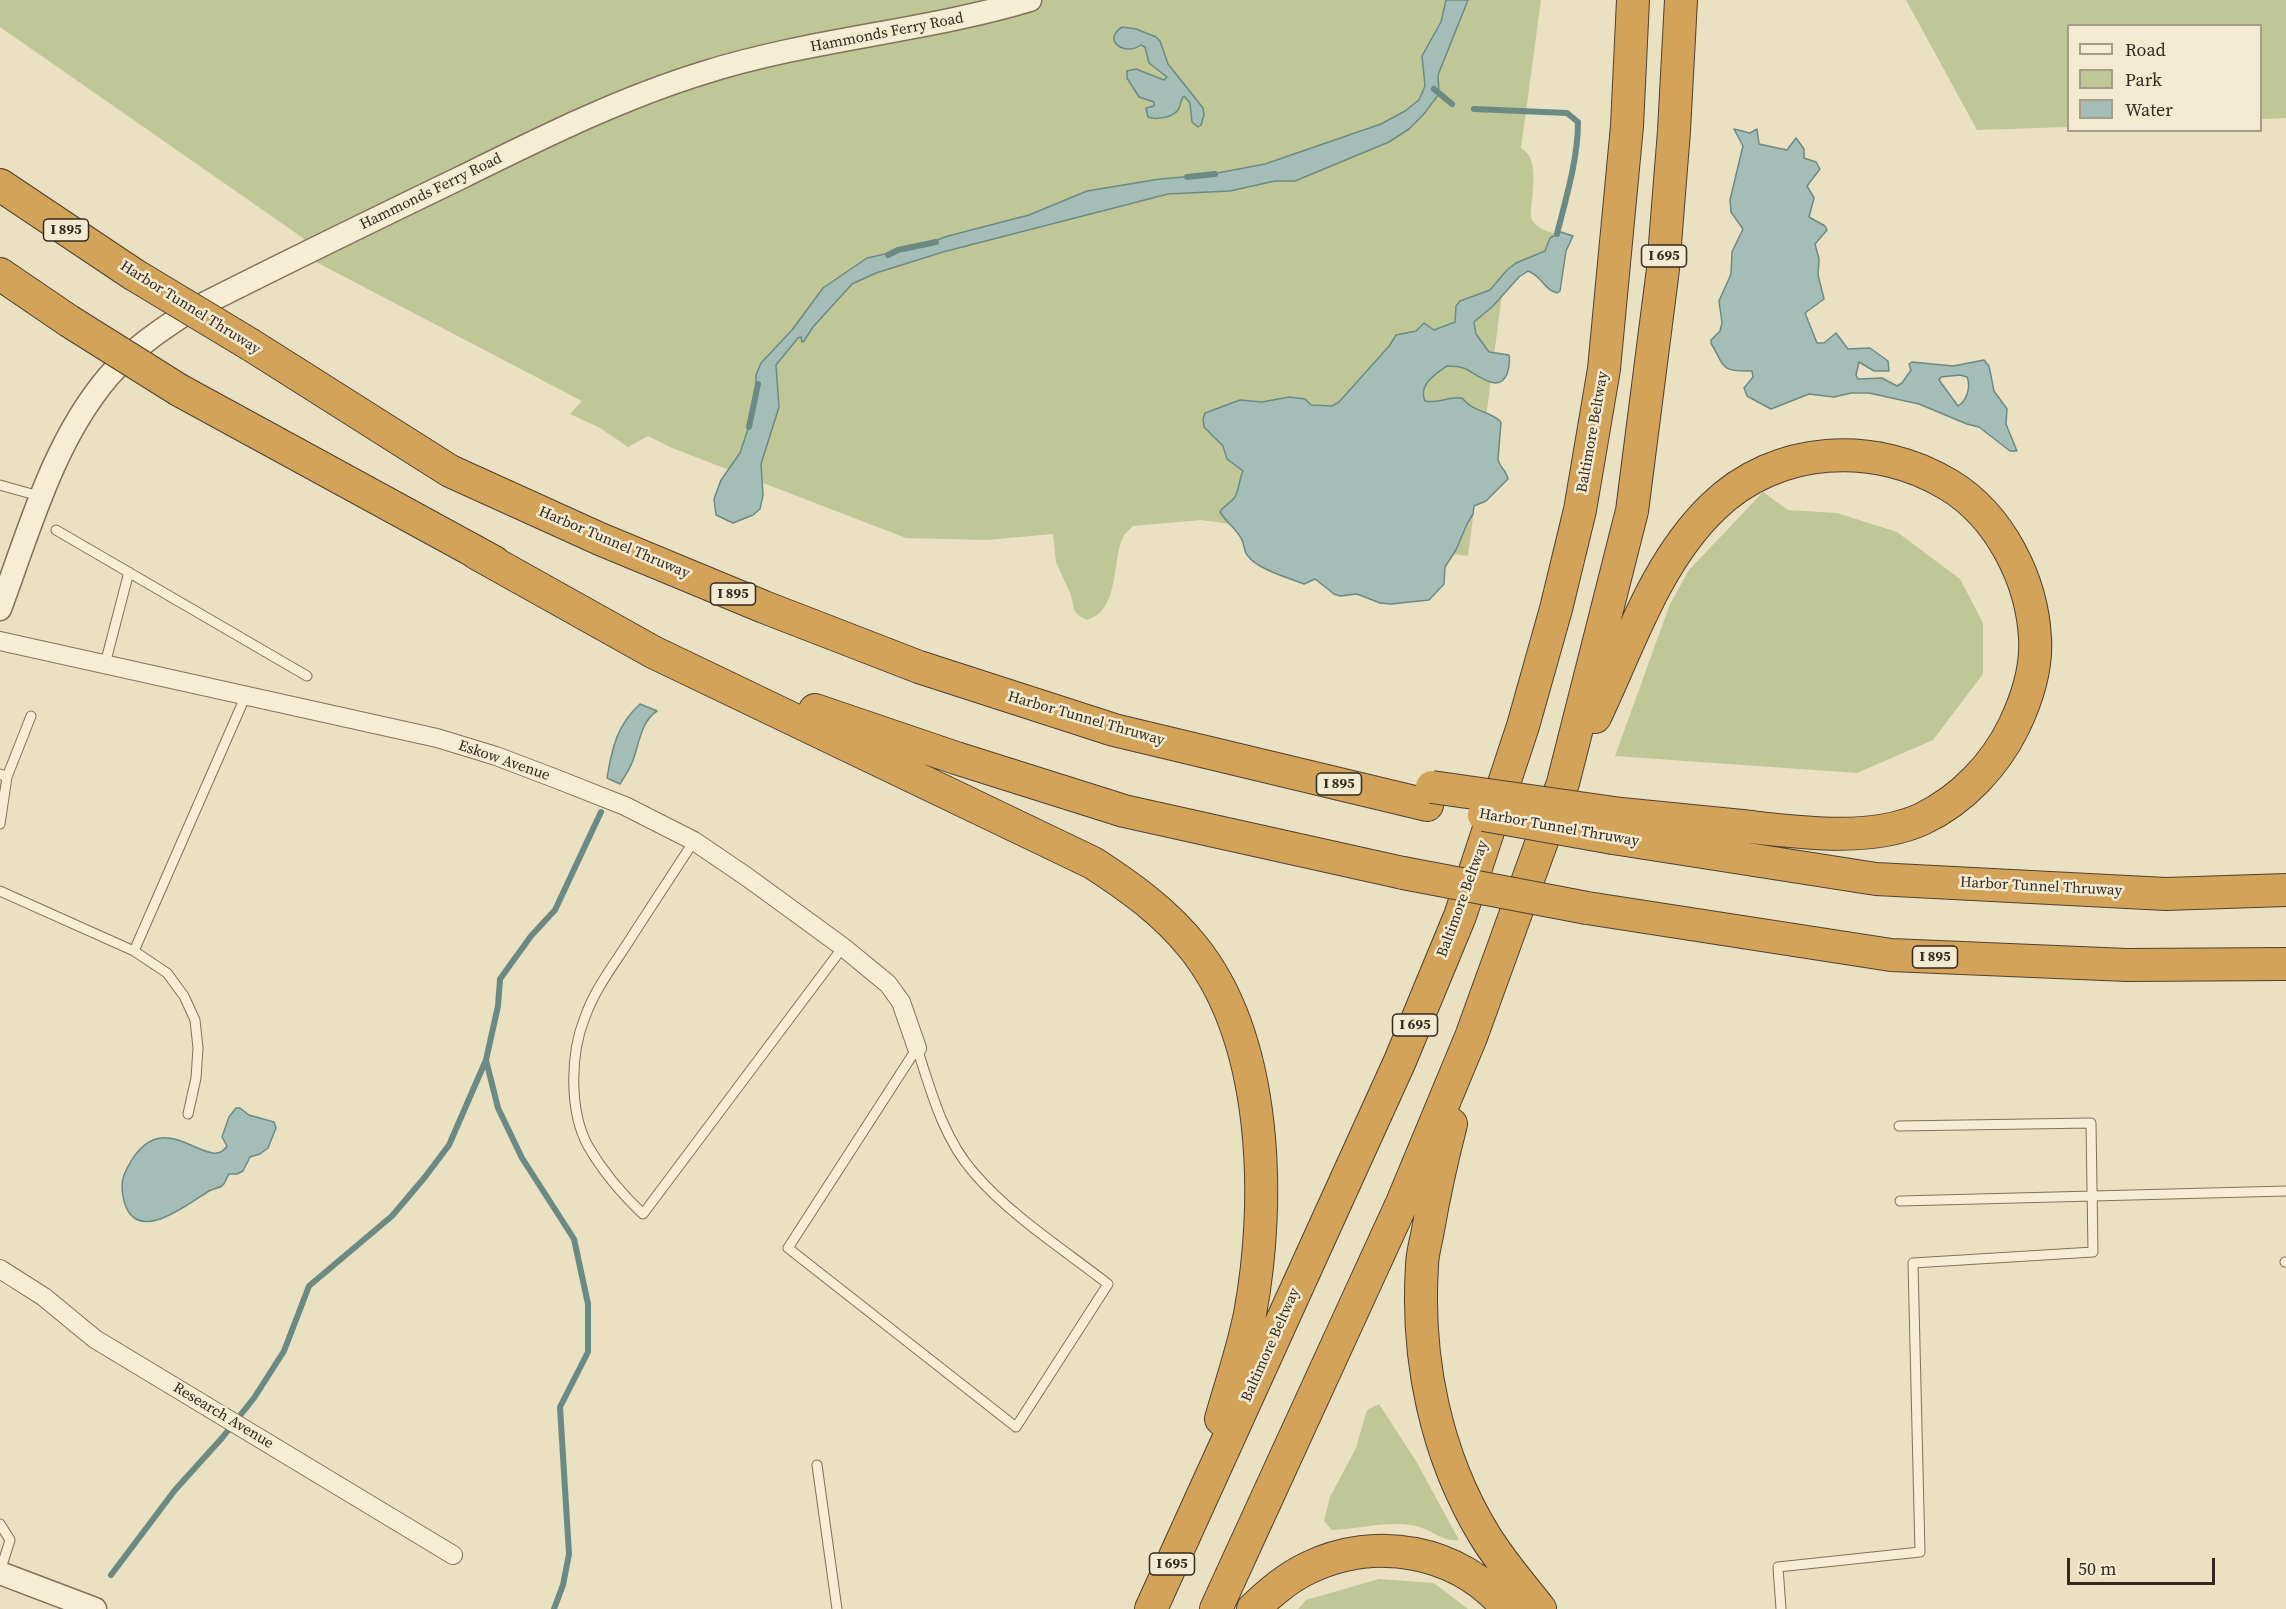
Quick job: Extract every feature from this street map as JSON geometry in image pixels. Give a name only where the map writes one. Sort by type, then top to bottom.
[{"type":"highway","name":"Baltimore Beltway","points":[[1151,1609],[1400,1061],[1460,915],[1523,726],[1556,609],[1580,510],[1604,369],[1627,126],[1634,0]]},
{"type":"highway","name":"I 695","points":[[1216,1609],[1397,1213],[1471,1036],[1563,783],[1607,618],[1632,510],[1663,269],[1681,0]]},
{"type":"highway","name":"Harbor Tunnel Thruway","points":[[0,185],[133,274],[251,345],[450,471],[611,543],[764,607],[919,667],[1114,730],[1250,762],[1430,796],[1617,826],[1876,879],[2166,894],[2286,890]]},
{"type":"highway","name":"I 895","points":[[0,274],[69,321],[179,390],[476,553],[810,708],[956,758],[1124,811],[1403,873],[1587,908],[1891,955],[2127,965],[2286,964]]},
{"type":"highway","points":[[1563,783],[1622,662],[1642,614],[1668,566],[1697,523],[1741,484],[1769,469],[1797,459],[1855,454],[1888,460],[1950,486],[1977,509],[1998,532],[2017,566],[2031,606],[2035,640],[2032,674],[2025,705],[2009,737],[1987,770],[1958,796],[1921,819],[1877,831],[1817,834],[1617,826]]},
{"type":"highway","points":[[476,553],[653,652],[1093,863],[1133,889],[1165,915],[1194,948],[1217,983],[1237,1025],[1251,1085],[1263,1204],[1258,1263],[1250,1316],[1193,1519]]},
{"type":"highway","points":[[1471,1036],[1433,1200],[1422,1264],[1421,1330],[1429,1392],[1451,1466],[1468,1506],[1486,1537],[1539,1609]]},
{"type":"highway","points":[[1253,1609],[1285,1582],[1308,1568],[1352,1554],[1378,1550],[1429,1556],[1454,1566],[1472,1577],[1508,1609]]},
{"type":"street","name":"Hammonds Ferry Road","points":[[0,609],[42,497],[73,428],[96,391],[123,360],[160,330],[190,310],[571,124],[661,87],[704,72],[767,56],[979,15],[1030,0]]},
{"type":"street","name":"Eskow Avenue","points":[[0,641],[437,738],[496,756],[625,807],[694,841],[843,947],[888,984],[901,1002],[918,1048]]},
{"type":"street","name":"Research Avenue","points":[[0,1269],[44,1297],[95,1338],[453,1555]]},
{"type":"street","points":[[0,1573],[95,1609]]},
{"type":"lane","points":[[0,485],[42,497]]},
{"type":"lane","points":[[56,530],[308,676]]},
{"type":"lane","points":[[105,664],[129,573]]},
{"type":"lane","points":[[134,951],[246,695]]},
{"type":"lane","points":[[0,824],[3,775],[31,717]]},
{"type":"lane","points":[[694,841],[599,987],[584,1018],[577,1052],[573,1088],[578,1118],[587,1145],[621,1192],[643,1214],[843,947]]},
{"type":"lane","points":[[0,891],[134,951],[167,973],[184,996],[195,1020],[198,1048],[196,1078],[188,1114]]},
{"type":"lane","points":[[918,1048],[936,1105],[952,1140],[973,1172],[1006,1205],[1108,1284],[1016,1427],[788,1248],[918,1048]]},
{"type":"lane","points":[[1781,1609],[1779,1567],[1920,1552],[1913,1263],[2093,1252],[2091,1123],[1899,1126]]},
{"type":"lane","points":[[1900,1201],[2286,1191]]},
{"type":"lane","points":[[817,1465],[837,1609]]},
{"type":"lane","points":[[0,1524],[10,1540],[0,1573]]},
{"type":"green space","points":[[0,0],[1541,0],[1521,148],[1527,153],[1533,170],[1531,218],[1542,229],[1557,234],[1550,238],[1545,251],[1505,271],[1468,556],[1201,520],[1133,526],[1124,535],[1120,545],[1109,599],[1097,615],[1087,620],[1074,610],[1071,595],[1056,562],[1053,534],[987,540],[906,538],[672,448],[648,436],[628,447],[600,428],[570,414],[582,401],[316,262],[303,238],[0,27]]},
{"type":"green space","points":[[1906,0],[2286,0],[2286,118],[2262,119],[2262,24],[2067,24],[2067,127],[1977,130]]},
{"type":"green space","points":[[1763,492],[1788,510],[1837,513],[1897,532],[1960,579],[1983,623],[1983,674],[1933,740],[1857,773],[1615,756],[1670,604],[1689,570]]},
{"type":"green space","points":[[1379,1404],[1416,1461],[1459,1540],[1442,1538],[1422,1528],[1406,1524],[1332,1530],[1324,1521],[1330,1497],[1356,1448],[1367,1410]]},
{"type":"green space","points":[[1379,1579],[1434,1583],[1468,1609],[1298,1609],[1306,1600]]},
{"type":"water","points":[[1446,0],[1468,0],[1438,75],[1439,94],[1409,129],[1389,142],[1295,181],[1275,181],[1230,191],[1168,194],[943,252],[876,273],[852,284],[813,327],[804,341],[802,342],[801,337],[798,338],[776,365],[779,407],[761,464],[763,495],[760,509],[753,515],[733,523],[716,515],[714,499],[721,480],[740,453],[754,411],[756,375],[761,363],[792,330],[823,288],[867,258],[921,246],[948,236],[1029,215],[1087,191],[1160,179],[1207,175],[1265,164],[1381,124],[1405,111],[1419,100],[1425,86],[1422,56],[1441,22]]},
{"type":"water","points":[[1122,27],[1136,29],[1160,41],[1168,64],[1203,108],[1204,115],[1201,125],[1198,127],[1192,122],[1190,103],[1184,96],[1178,110],[1172,115],[1159,118],[1148,117],[1146,108],[1154,106],[1154,102],[1139,97],[1127,78],[1127,71],[1136,69],[1164,80],[1167,77],[1149,63],[1145,47],[1141,45],[1128,49],[1122,48],[1115,42],[1116,32]]},
{"type":"water","points":[[1734,129],[1750,133],[1757,129],[1759,144],[1787,150],[1796,138],[1804,149],[1804,158],[1816,162],[1820,169],[1807,186],[1814,198],[1809,217],[1825,226],[1827,230],[1815,244],[1819,259],[1818,275],[1824,299],[1805,313],[1817,343],[1824,343],[1836,333],[1848,349],[1870,348],[1888,361],[1889,371],[1874,371],[1859,362],[1856,375],[1858,379],[1882,378],[1897,386],[1911,370],[1909,364],[1912,362],[1953,366],[1984,360],[1989,366],[1994,391],[2007,409],[2006,424],[2017,451],[2010,451],[1979,427],[1919,404],[1869,393],[1851,393],[1834,397],[1809,394],[1771,409],[1747,396],[1744,388],[1753,377],[1752,371],[1729,369],[1722,363],[1711,343],[1720,331],[1722,323],[1719,301],[1731,274],[1732,252],[1743,229],[1731,212],[1730,200],[1743,146]],"holes":[[[1960,375],[1967,377],[1969,385],[1967,393],[1964,401],[1958,406],[1939,380],[1941,377]]]},
{"type":"water","points":[[1561,232],[1573,236],[1566,251],[1560,291],[1557,293],[1553,291],[1528,271],[1519,277],[1493,306],[1474,322],[1476,334],[1489,352],[1509,355],[1507,374],[1503,380],[1494,383],[1464,368],[1447,366],[1429,380],[1424,390],[1425,401],[1462,398],[1471,406],[1492,415],[1501,422],[1498,459],[1508,479],[1486,501],[1474,506],[1473,514],[1456,550],[1445,567],[1444,584],[1429,600],[1391,604],[1380,603],[1357,594],[1340,596],[1315,579],[1304,584],[1274,573],[1252,561],[1246,554],[1239,535],[1220,512],[1235,497],[1243,471],[1227,459],[1223,446],[1204,427],[1205,413],[1240,400],[1262,402],[1289,397],[1305,399],[1311,405],[1332,406],[1339,402],[1390,345],[1396,335],[1416,331],[1424,323],[1434,330],[1455,322],[1456,306],[1460,301],[1490,290],[1516,263],[1545,251],[1550,238]]},
{"type":"water","points":[[640,704],[657,711],[643,728],[632,763],[620,784],[607,778],[611,757],[621,729]]},
{"type":"water","points":[[236,1108],[240,1108],[249,1115],[274,1122],[276,1128],[268,1148],[250,1157],[243,1171],[229,1174],[222,1186],[209,1191],[168,1216],[145,1222],[136,1219],[126,1207],[122,1184],[124,1175],[138,1151],[153,1140],[167,1138],[182,1141],[208,1152],[219,1153],[227,1146],[222,1137],[229,1117]]},
{"type":"waterway","points":[[1434,89],[1452,104]]},
{"type":"waterway","points":[[1474,109],[1567,113],[1578,122],[1574,164],[1557,234]]},
{"type":"waterway","points":[[1187,177],[1215,174]]},
{"type":"waterway","points":[[888,255],[898,250],[936,242]]},
{"type":"waterway","points":[[749,427],[758,384]]},
{"type":"waterway","points":[[111,1575],[175,1490],[254,1398],[284,1351],[309,1286],[392,1216],[449,1145],[486,1060],[498,1006],[500,979],[531,936],[555,910],[601,812]]},
{"type":"waterway","points":[[486,1060],[498,1108],[522,1158],[574,1239],[588,1304],[588,1352],[560,1407],[569,1554],[563,1585],[554,1609]]}]
